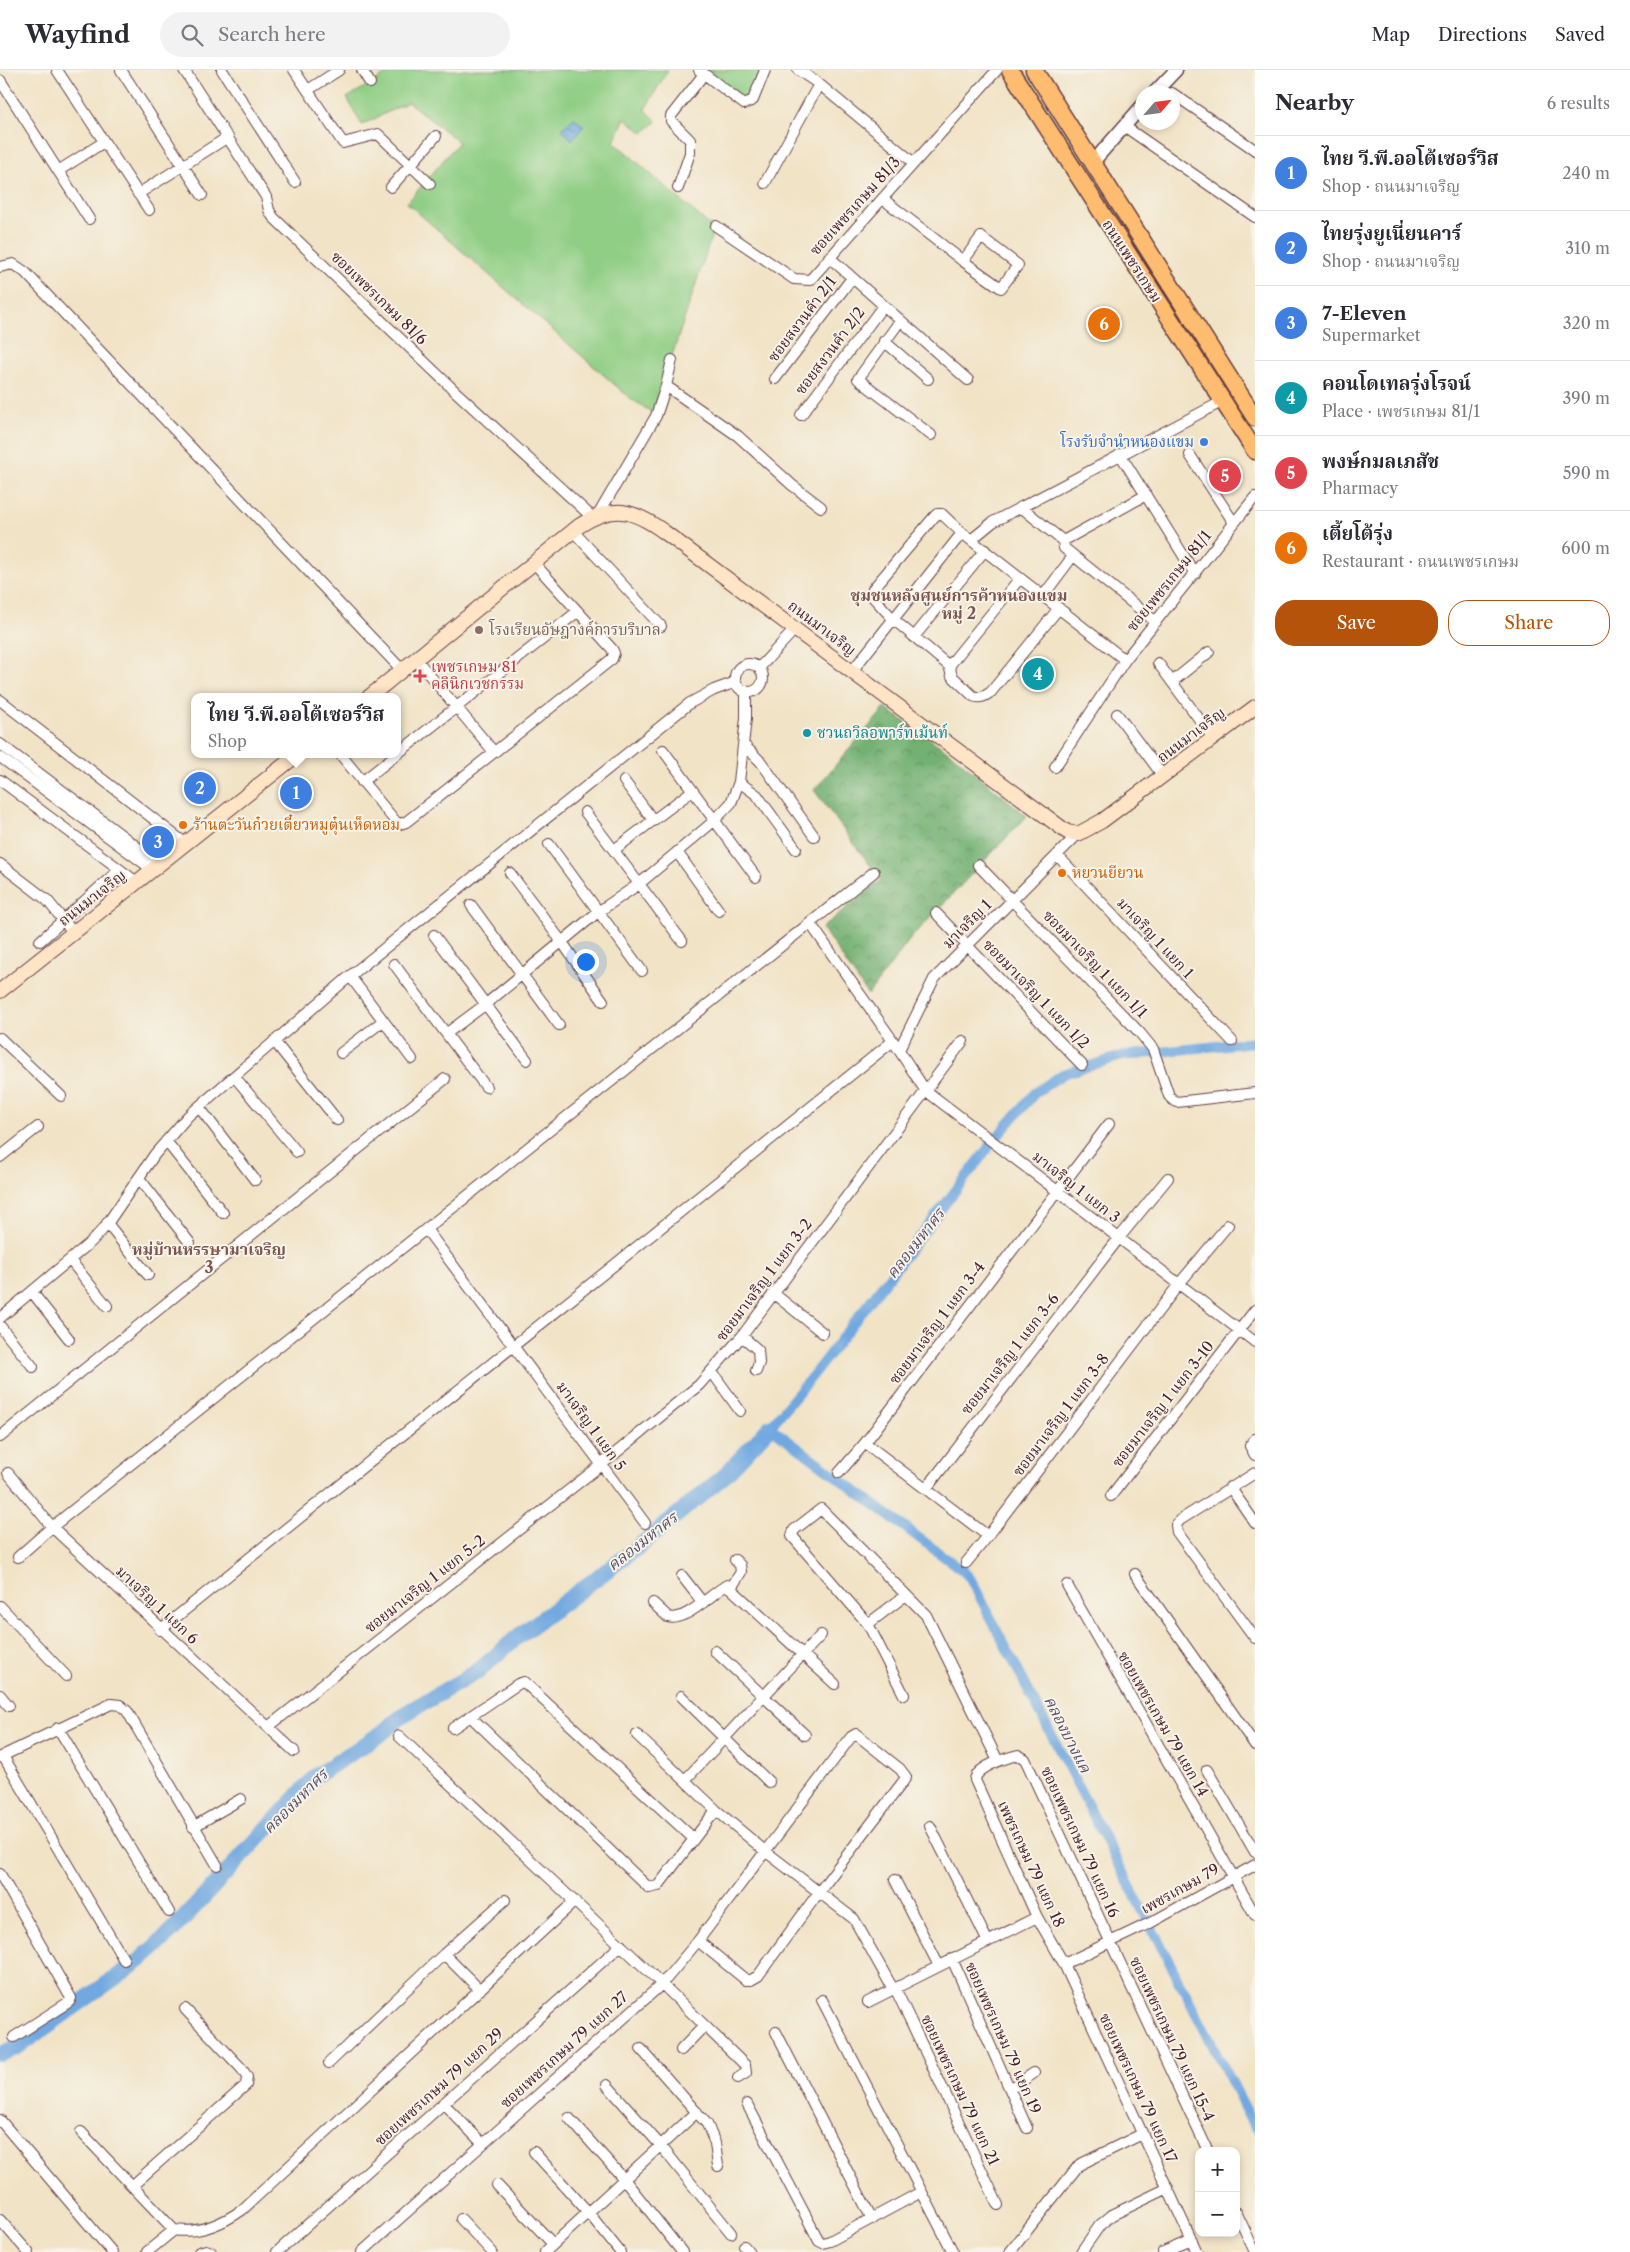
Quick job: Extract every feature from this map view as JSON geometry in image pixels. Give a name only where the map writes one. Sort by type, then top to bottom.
[{"type":"main road","name":"ถนนเพชรเกษม","points":[[1010,70],[1255,451]]},
{"type":"main road","name":"ถนนเพชรเกษม","points":[[1034,70],[1255,418]]},
{"type":"main road","name":"ถนนมาเจริญ","points":[[374,693],[573,531],[595,516],[618,511],[632,512],[645,518],[796,628],[1067,832],[1078,834],[1102,821],[1255,707]]},
{"type":"main road","name":"ถนนมาเจริญ","points":[[0,991],[293,758]]},
{"type":"street","points":[[57,70],[149,210]]},
{"type":"street","points":[[121,70],[202,195]]},
{"type":"street","name":"ซอยเพชรเกษม 81/6","points":[[184,70],[266,196],[269,210],[273,217],[457,393],[595,516]]},
{"type":"street","points":[[222,70],[295,182]]},
{"type":"street","points":[[294,70],[344,143],[378,134],[430,184]]},
{"type":"street","points":[[308,90],[339,70]]},
{"type":"street","points":[[362,70],[370,83]]},
{"type":"street","points":[[678,188],[690,153],[690,140],[674,126],[671,116],[702,72],[744,104],[753,100],[764,70]]},
{"type":"street","points":[[798,70],[818,84],[914,163]]},
{"type":"street","name":"ซอยเพชรเกษม 81/3","points":[[716,226],[794,279],[810,280],[997,70]]},
{"type":"street","points":[[1168,85],[1176,70]]},
{"type":"street","points":[[0,80],[89,219]]},
{"type":"street","points":[[765,183],[818,84]]},
{"type":"street","points":[[1180,101],[1255,150]]},
{"type":"street","points":[[1093,162],[1135,114]]},
{"type":"street","points":[[1124,126],[1255,217]]},
{"type":"street","points":[[391,187],[436,136]]},
{"type":"street","points":[[138,194],[228,137]]},
{"type":"street","points":[[58,171],[104,142]]},
{"type":"street","points":[[883,199],[963,261],[1001,288],[1018,265],[981,238],[963,261]]},
{"type":"street","points":[[829,257],[968,380]]},
{"type":"street","points":[[0,267],[13,264],[25,272],[402,670]]},
{"type":"street","name":"ซอยสงวนคำ 2/1","points":[[775,379],[852,278]]},
{"type":"street","name":"ซอยสงวนคำ 2/2","points":[[800,414],[883,306]]},
{"type":"street","points":[[900,321],[858,379],[931,435]]},
{"type":"street","points":[[884,342],[928,379]]},
{"type":"street","points":[[595,516],[656,416],[672,360]]},
{"type":"street","points":[[666,386],[738,436],[792,486],[821,507]]},
{"type":"street","points":[[972,540],[993,522],[1223,401]]},
{"type":"street","points":[[1120,454],[1195,574]]},
{"type":"street","points":[[1190,455],[1234,523]]},
{"type":"street","points":[[1063,541],[1146,495]]},
{"type":"street","name":"ซอยเพชรเกษม 81/1","points":[[1055,767],[1110,686],[1125,660],[1255,497]]},
{"type":"street","points":[[1021,507],[1063,541],[1064,548],[1073,556],[1156,622]]},
{"type":"street","points":[[1059,608],[991,692],[982,698],[973,696],[952,676],[949,666],[873,600],[872,596],[873,589],[938,514],[942,514],[972,540],[1020,578],[1059,608],[1125,660]]},
{"type":"street","points":[[573,531],[661,626]]},
{"type":"street","points":[[852,671],[962,532]]},
{"type":"street","points":[[914,637],[985,550]]},
{"type":"street","points":[[1043,596],[1073,556]]},
{"type":"street","points":[[343,758],[396,822],[400,824],[412,819],[612,659],[614,653],[612,649],[534,563]]},
{"type":"street","points":[[949,666],[1020,578]]},
{"type":"street","points":[[401,751],[577,612]]},
{"type":"street","points":[[759,668],[796,628]]},
{"type":"street","points":[[1172,682],[1209,652]]},
{"type":"street","points":[[416,659],[494,752]]},
{"type":"street","points":[[1158,662],[1212,738]]},
{"type":"street","points":[[447,1033],[486,1004],[598,912],[639,884],[714,821],[731,803],[739,782],[746,718],[746,692],[736,682],[736,673],[742,666],[750,664],[759,668],[763,676],[762,684],[755,690],[746,692]]},
{"type":"street","points":[[0,1318],[92,1242],[166,1142],[198,1107],[274,1041],[350,976],[690,702],[736,682]]},
{"type":"street","points":[[0,700],[186,844]]},
{"type":"street","points":[[1117,714],[1163,776]]},
{"type":"street","points":[[0,744],[156,867]]},
{"type":"street","points":[[744,745],[761,762],[814,836]]},
{"type":"street","points":[[663,750],[756,877]]},
{"type":"street","points":[[0,757],[156,867]]},
{"type":"street","points":[[362,782],[392,758]]},
{"type":"street","points":[[0,780],[138,883]]},
{"type":"street","points":[[624,781],[653,820]]},
{"type":"street","points":[[739,782],[757,794],[796,849]]},
{"type":"street","points":[[614,850],[692,791]]},
{"type":"street","points":[[585,812],[682,941]]},
{"type":"street","name":"มาเจริญ 1","points":[[896,1046],[934,979],[1078,834]]},
{"type":"street","points":[[549,844],[642,971]]},
{"type":"street","points":[[677,852],[720,911]]},
{"type":"street","name":"มาเจริญ 1 แยก 1","points":[[1057,855],[1232,1041]]},
{"type":"street","points":[[0,864],[47,900],[73,933]]},
{"type":"street","name":"ซอยมาเจริญ 1 แยก 1/1","points":[[978,866],[1140,1033],[1153,1051],[1172,1100],[1177,1102],[1255,1093]]},
{"type":"street","points":[[40,941],[65,921],[120,870]]},
{"type":"street","points":[[18,1557],[52,1527],[874,872]]},
{"type":"street","points":[[510,873],[562,942],[603,1001]]},
{"type":"street","points":[[472,905],[559,1025]]},
{"type":"street","name":"ซอยมาเจริญ 1 แยก 1/2","points":[[936,914],[1082,1065]]},
{"type":"street","name":"มาเจริญ 1 แยก 3","points":[[810,923],[925,1090],[1255,1342]]},
{"type":"street","points":[[434,935],[527,1060]]},
{"type":"street","points":[[394,964],[486,1087]]},
{"type":"street","points":[[350,976],[412,1059]]},
{"type":"street","points":[[341,1053],[383,1021]]},
{"type":"street","points":[[0,1038],[61,1096]]},
{"type":"street","points":[[274,1041],[337,1120]]},
{"type":"street","name":"ซอยมาเจริญ 1 แยก 3-2","points":[[601,1465],[712,1372],[742,1336],[925,1090],[963,1042]]},
{"type":"street","points":[[160,1630],[514,1346],[896,1046]]},
{"type":"street","points":[[234,1076],[297,1152]]},
{"type":"street","points":[[0,1437],[446,1079]]},
{"type":"street","points":[[198,1107],[255,1180]]},
{"type":"street","name":"ซอยมาเจริญ 1 แยก 3-4","points":[[839,1472],[865,1443],[1109,1124]]},
{"type":"street","points":[[0,1157],[38,1127]]},
{"type":"street","points":[[166,1142],[224,1213]]},
{"type":"street","points":[[139,1178],[190,1243]]},
{"type":"street","name":"ซอยมาเจริญ 1 แยก 3-6","points":[[926,1489],[1118,1238],[1168,1178]]},
{"type":"street","points":[[107,1223],[148,1275]]},
{"type":"street","name":"ซอยมาเจริญ 1 แยก 3-8","points":[[966,1563],[1179,1284],[1228,1225]]},
{"type":"street","name":"มาเจริญ 1 แยก 5","points":[[426,1229],[645,1523]]},
{"type":"street","points":[[70,1260],[106,1306]]},
{"type":"street","points":[[32,1292],[68,1339]]},
{"type":"street","points":[[773,1293],[823,1334]]},
{"type":"street","name":"ซอยมาเจริญ 1 แยก 3-10","points":[[1111,1496],[1255,1310]]},
{"type":"street","points":[[0,1326],[33,1367]]},
{"type":"street","points":[[742,1336],[758,1350],[759,1363],[756,1371]]},
{"type":"street","points":[[712,1372],[740,1411]]},
{"type":"street","points":[[1255,1439],[1250,1446],[1255,1455]]},
{"type":"street","points":[[865,1443],[988,1536]]},
{"type":"street","name":"ซอยมาเจริญ 1 แยก 5-2","points":[[268,1727],[601,1465]]},
{"type":"street","name":"มาเจริญ 1 แยก 6","points":[[8,1472],[52,1527],[160,1630],[294,1752]]},
{"type":"street","points":[[1255,1473],[1230,1487],[1180,1520],[1176,1525],[1177,1532],[1255,1638]]},
{"type":"street","points":[[1230,1487],[1255,1523]]},
{"type":"street","points":[[904,1695],[868,1624],[792,1536],[794,1530],[820,1509],[926,1615],[998,1761]]},
{"type":"street","points":[[732,1588],[742,1572],[740,1565],[735,1560]]},
{"type":"street","points":[[1135,1574],[1255,1745]]},
{"type":"street","points":[[682,1576],[703,1603]]},
{"type":"street","points":[[653,1603],[672,1619],[703,1603],[727,1585],[834,1684]]},
{"type":"street","name":"ซอยเพชรเกษม 79 แยก 14","points":[[1067,1585],[1255,1915]]},
{"type":"street","points":[[868,1624],[906,1595]]},
{"type":"street","points":[[0,1606],[66,1676]]},
{"type":"street","points":[[0,1623],[10,1618]]},
{"type":"street","points":[[685,1780],[821,1635]]},
{"type":"street","points":[[715,1651],[805,1735]]},
{"type":"street","points":[[452,1728],[518,1684],[524,1682],[694,1839]]},
{"type":"street","points":[[0,1694],[9,1706]]},
{"type":"street","points":[[681,1696],[769,1782]]},
{"type":"street","points":[[124,1960],[1,1756],[111,1704],[120,1705],[127,1711],[193,1827],[217,1865]]},
{"type":"street","points":[[471,1717],[649,1888],[658,1886],[716,1810]]},
{"type":"street","points":[[58,1728],[169,1912]]},
{"type":"street","name":"ซอยเพชรเกษม 79 แยก 27","points":[[362,2252],[662,1984],[698,1941],[851,1737],[856,1734],[900,1769],[906,1776],[819,1892]]},
{"type":"street","name":"ซอยเพชรเกษม 79 แยก 21","points":[[638,1735],[716,1810],[765,1851],[854,1919],[894,1989],[998,2205]]},
{"type":"street","points":[[399,1736],[575,1901],[745,2065],[746,2073],[738,2078]]},
{"type":"street","name":"ซอยเพชรเกษม 79 แยก 16","points":[[998,1761],[1018,1755],[1022,1756],[1110,1941]]},
{"type":"street","name":"เพชรเกษม 79 แยก 18","points":[[998,1761],[975,1775],[975,1780],[1037,1917],[1064,1964]]},
{"type":"street","points":[[1207,1770],[1255,1852]]},
{"type":"street","points":[[193,1827],[241,1799]]},
{"type":"street","points":[[930,1826],[988,1942]]},
{"type":"street","name":"เพชรเกษม 79","points":[[1064,1964],[1141,1928],[1255,1866]]},
{"type":"street","points":[[0,1874],[71,1998],[69,2002],[14,2037]]},
{"type":"street","points":[[895,1880],[939,1966]]},
{"type":"street","points":[[698,1941],[746,1980],[751,1980],[758,1976],[819,1892]]},
{"type":"street","points":[[328,2063],[444,1954],[505,1900]]},
{"type":"street","points":[[81,2132],[174,2230],[188,2232],[210,2227],[242,2210],[575,1901]]},
{"type":"street","points":[[868,2002],[1037,1917]]},
{"type":"street","name":"ซอยเพชรเกษม 79 แยก 15-4","points":[[1110,1941],[1206,2147]]},
{"type":"street","name":"ซอยเพชรเกษม 79 แยก 29","points":[[277,2252],[620,1945]]},
{"type":"street","points":[[444,1954],[480,1990]]},
{"type":"street","name":"ซอยเพชรเกษม 79 แยก 19","points":[[952,1960],[1027,2128]]},
{"type":"street","name":"ซอยเพชรเกษม 79 แยก 17","points":[[1064,1964],[1197,2252]]},
{"type":"street","points":[[822,2000],[953,2252]]},
{"type":"street","points":[[133,2185],[246,2085],[247,2077],[242,2069],[185,2010]]},
{"type":"street","points":[[681,2050],[704,2026]]},
{"type":"street","points":[[776,2032],[872,2219]]},
{"type":"street","points":[[642,2049],[697,2112],[712,2133],[718,2166]]},
{"type":"street","points":[[1010,2089],[1034,2073]]},
{"type":"street","points":[[607,2084],[731,2234]]},
{"type":"street","points":[[443,2103],[482,2144]]},
{"type":"street","points":[[748,2104],[819,2241],[824,2243],[830,2241],[921,2192]]},
{"type":"street","points":[[545,2252],[697,2112]]},
{"type":"street","points":[[569,2118],[624,2179],[682,2252]]},
{"type":"street","points":[[0,2120],[112,2252]]},
{"type":"street","points":[[1010,2252],[1079,2165],[1142,2134]]},
{"type":"street","points":[[534,2152],[588,2212],[619,2252]]},
{"type":"street","points":[[497,2185],[553,2244]]},
{"type":"street","points":[[1081,2252],[1100,2225],[1112,2215],[1168,2188]]},
{"type":"street","points":[[461,2219],[492,2252]]},
{"type":"street","points":[[0,2220],[28,2252]]},
{"type":"street","points":[[1240,2220],[1255,2252]]},
{"type":"street","points":[[146,2252],[174,2230]]},
{"type":"street","points":[[1163,2252],[1192,2240]]},
{"type":"street","points":[[199,2252],[206,2250],[210,2252]]},
{"type":"green space","points":[[393,70],[668,70],[645,109],[657,121],[643,133],[625,118],[614,142],[714,229],[653,413],[630,398],[407,203],[459,142],[408,102],[362,125],[347,98]]},
{"type":"green space","points":[[699,70],[761,70],[745,99]]},
{"type":"green space","points":[[885,708],[953,755],[1027,816],[911,938],[868,995],[822,928],[881,880],[814,790]]},
{"type":"water","points":[[574,118],[584,126],[572,140],[562,129]]},
{"type":"waterway","name":"คลองบางแค","points":[[1255,1042],[1122,1056],[1063,1074],[1035,1093],[996,1138],[814,1374],[770,1427],[962,1570],[970,1578],[1255,2127]]},
{"type":"waterway","name":"คลองมหาศร","points":[[0,2054],[16,2048],[139,1961],[171,1932],[316,1776],[382,1733],[406,1713],[478,1671],[516,1638],[637,1548],[724,1476],[770,1427]]},
{"type":"place","name":"เตี้ยโต้รุ่ง","points":[[1104,324]]},
{"type":"place","name":"โรงรับจำนำหนองแขม","points":[[1204,442]]},
{"type":"place","name":"พงษ์กมลเภสัช","points":[[1225,476]]},
{"type":"place","name":"โรงเรียนอัษฎางค์การบริบาล","points":[[479,630]]},
{"type":"place","name":"คอนโดเทลรุ่งโรจน์","points":[[1038,674]]},
{"type":"place","name":"เพชรเกษม 81 คลินิกเวชกรรม","points":[[420,676]]},
{"type":"place","name":"ชวนถวิลอพาร์ทเม้นท์","points":[[807,733]]},
{"type":"place","name":"ไทยรุ่งยูเนี่ยนคาร์","points":[[200,788]]},
{"type":"place","name":"ไทย วี.พี.ออโต้เซอร์วิส","points":[[296,793]]},
{"type":"place","name":"ร้านตะวันก๋วยเตี๋ยวหมูตุ๋นเห็ดหอม","points":[[183,825]]},
{"type":"place","name":"7-Eleven","points":[[158,842]]},
{"type":"place","name":"หยวนยียวน","points":[[1062,873]]},
{"type":"district","name":"ชุมชนหลังศูนย์การค้าหนองแขม หมู่ 2","points":[[959,604]]},
{"type":"district","name":"หมู่บ้านหรรษามาเจริญ 3","points":[[209,1258]]}]
